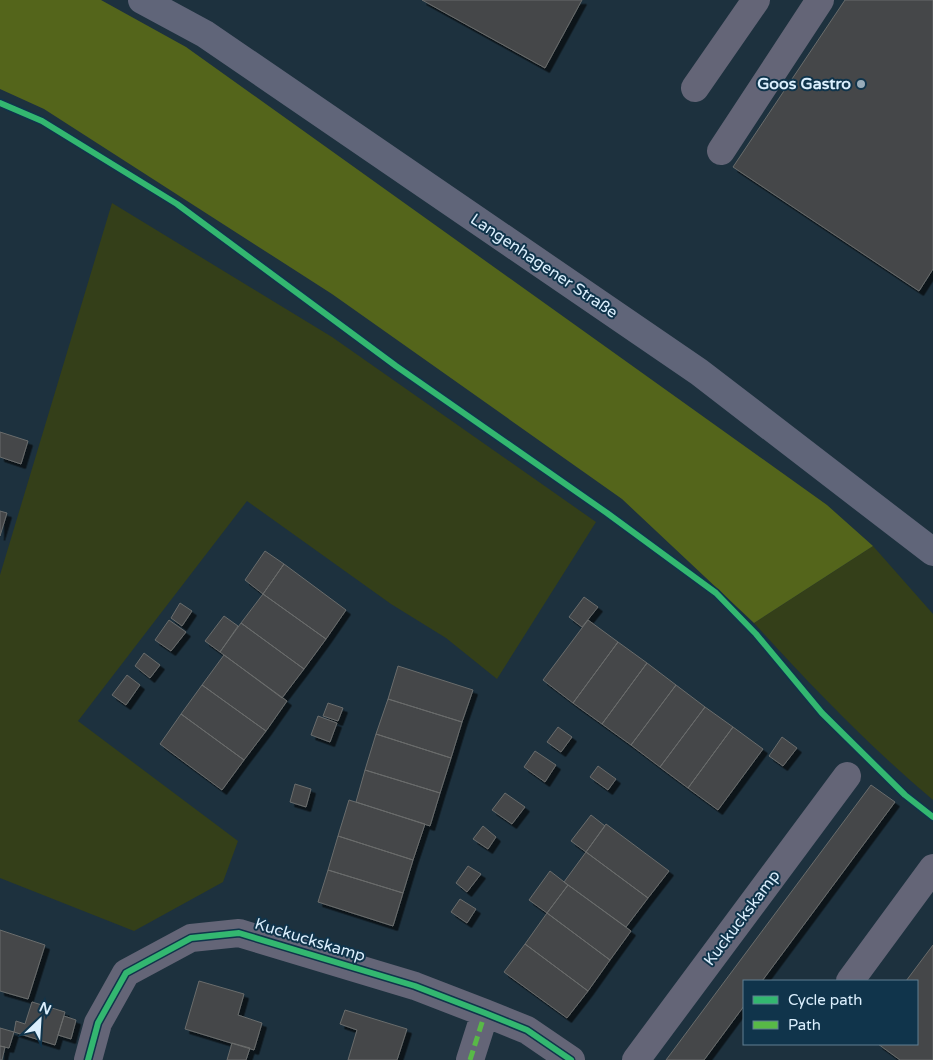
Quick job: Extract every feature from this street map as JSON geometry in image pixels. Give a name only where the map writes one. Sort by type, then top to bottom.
[{"type":"main road","name":"Langenhagener Straße","points":[[142,0],[206,34],[699,372],[933,552]]},
{"type":"street","points":[[695,88],[756,0]]},
{"type":"street","points":[[721,151],[820,0]]},
{"type":"street","name":"Kuckuckskamp","points":[[636,1060],[847,776]]},
{"type":"street","points":[[851,980],[933,868]]},
{"type":"street","name":"Kuckuckskamp","points":[[88,1060],[98,1023],[126,973],[191,938],[239,933],[415,986],[527,1030],[571,1060]]},
{"type":"street","points":[[470,1060],[485,1013]]},
{"type":"green space","points":[[0,0],[101,0],[186,47],[827,505],[873,546],[754,623],[622,499],[332,294],[44,109],[0,89]]},
{"type":"green space","points":[[112,203],[332,337],[596,522],[497,679],[446,638],[391,604],[247,501],[78,721],[238,841],[223,882],[134,931],[0,878],[0,575]]},
{"type":"green space","points":[[873,546],[933,614],[933,800],[841,715],[754,623]]},
{"type":"building","points":[[422,0],[582,0],[545,68]]},
{"type":"building","name":"Goos Gastro","points":[[845,0],[933,0],[933,269],[919,291],[733,167]]},
{"type":"building","points":[[0,432],[28,441],[21,464],[0,457]]},
{"type":"building","points":[[0,511],[7,513],[0,536]]},
{"type":"building","points":[[265,551],[284,564],[263,594],[245,580]]},
{"type":"building","points":[[284,564],[346,610],[326,639],[263,594]]},
{"type":"building","points":[[263,594],[326,639],[304,669],[241,623]]},
{"type":"building","points":[[584,597],[598,607],[582,627],[569,617]]},
{"type":"building","points":[[180,603],[192,611],[182,626],[171,618]]},
{"type":"building","points":[[224,616],[238,626],[220,652],[205,641]]},
{"type":"building","points":[[169,620],[186,632],[171,651],[155,640]]},
{"type":"building","points":[[588,620],[618,642],[573,703],[543,680]]},
{"type":"building","points":[[241,623],[304,669],[282,698],[220,652]]},
{"type":"building","points":[[618,642],[647,663],[602,724],[573,703]]},
{"type":"building","points":[[144,653],[160,665],[150,678],[135,666]]},
{"type":"building","points":[[224,655],[287,701],[266,731],[202,685]]},
{"type":"building","points":[[647,663],[676,685],[631,745],[602,724]]},
{"type":"building","points":[[398,666],[473,690],[462,722],[388,699]]},
{"type":"building","points":[[127,675],[140,685],[126,705],[112,695]]},
{"type":"building","points":[[202,685],[266,731],[244,760],[181,714]]},
{"type":"building","points":[[676,685],[705,707],[660,767],[631,745]]},
{"type":"building","points":[[388,699],[462,722],[451,758],[376,734]]},
{"type":"building","points":[[328,703],[343,708],[338,721],[323,716]]},
{"type":"building","points":[[705,707],[733,727],[688,788],[660,767]]},
{"type":"building","points":[[181,714],[244,760],[222,790],[160,744]]},
{"type":"building","points":[[318,716],[337,723],[330,742],[311,735]]},
{"type":"building","points":[[558,727],[572,737],[561,752],[547,742]]},
{"type":"building","points":[[733,727],[763,749],[718,810],[688,788]]},
{"type":"building","points":[[376,734],[451,758],[440,793],[365,770]]},
{"type":"building","points":[[782,737],[797,748],[783,766],[769,756]]},
{"type":"building","points":[[535,751],[556,765],[545,782],[524,767]]},
{"type":"building","points":[[598,766],[616,779],[608,790],[590,777]]},
{"type":"building","points":[[365,770],[440,793],[430,826],[356,802]]},
{"type":"building","points":[[295,784],[311,789],[306,807],[290,802]]},
{"type":"building","points":[[871,785],[895,802],[763,980],[743,980],[743,1007],[704,1060],[666,1060]]},
{"type":"building","points":[[505,793],[525,807],[512,824],[492,810]]},
{"type":"building","points":[[349,800],[425,824],[413,860],[338,836]]},
{"type":"building","points":[[591,815],[605,826],[586,852],[571,841]]},
{"type":"building","points":[[606,824],[669,871],[648,898],[586,852]]},
{"type":"building","points":[[483,826],[496,837],[488,849],[473,839]]},
{"type":"building","points":[[338,836],[413,860],[403,893],[328,870]]},
{"type":"building","points":[[586,852],[648,898],[626,927],[564,882]]},
{"type":"building","points":[[468,866],[481,874],[467,892],[456,883]]},
{"type":"building","points":[[328,870],[403,893],[393,926],[318,902]]},
{"type":"building","points":[[550,871],[568,885],[547,913],[529,900]]},
{"type":"building","points":[[568,885],[631,931],[610,960],[547,913]]},
{"type":"building","points":[[460,899],[476,909],[467,923],[451,912]]},
{"type":"building","points":[[547,913],[610,960],[588,991],[525,944]]},
{"type":"building","points":[[0,930],[45,945],[28,999],[0,991]]},
{"type":"building","points":[[525,944],[588,991],[567,1018],[504,972]]},
{"type":"building","points":[[933,945],[933,1060],[900,1060],[879,1045],[918,1045],[918,980],[907,980]]},
{"type":"building","points":[[199,981],[244,994],[238,1015],[262,1023],[254,1050],[185,1029]]},
{"type":"building","points":[[32,1002],[65,1012],[55,1045],[14,1032],[16,1021],[25,1024]]},
{"type":"building","points":[[345,1010],[407,1029],[397,1060],[348,1060],[357,1030],[340,1024]]},
{"type":"building","points":[[64,1016],[76,1020],[71,1039],[58,1035]]},
{"type":"building","points":[[0,1028],[14,1032],[9,1048],[0,1046]]},
{"type":"building","points":[[232,1043],[250,1048],[246,1060],[227,1060]]},
{"type":"building","points":[[0,1046],[5,1047],[2,1060],[0,1060]]},
{"type":"marked path","points":[[470,1060],[485,1013]]},
{"type":"cycle path","points":[[0,103],[42,121],[177,204],[396,366],[607,513],[716,593],[756,634],[822,713],[905,795],[933,817]]},
{"type":"cycle path","points":[[88,1060],[98,1023],[126,973],[191,938],[239,933],[415,986],[527,1030],[571,1060]]},
{"type":"place","name":"Goos Gastro","points":[[861,84]]}]
